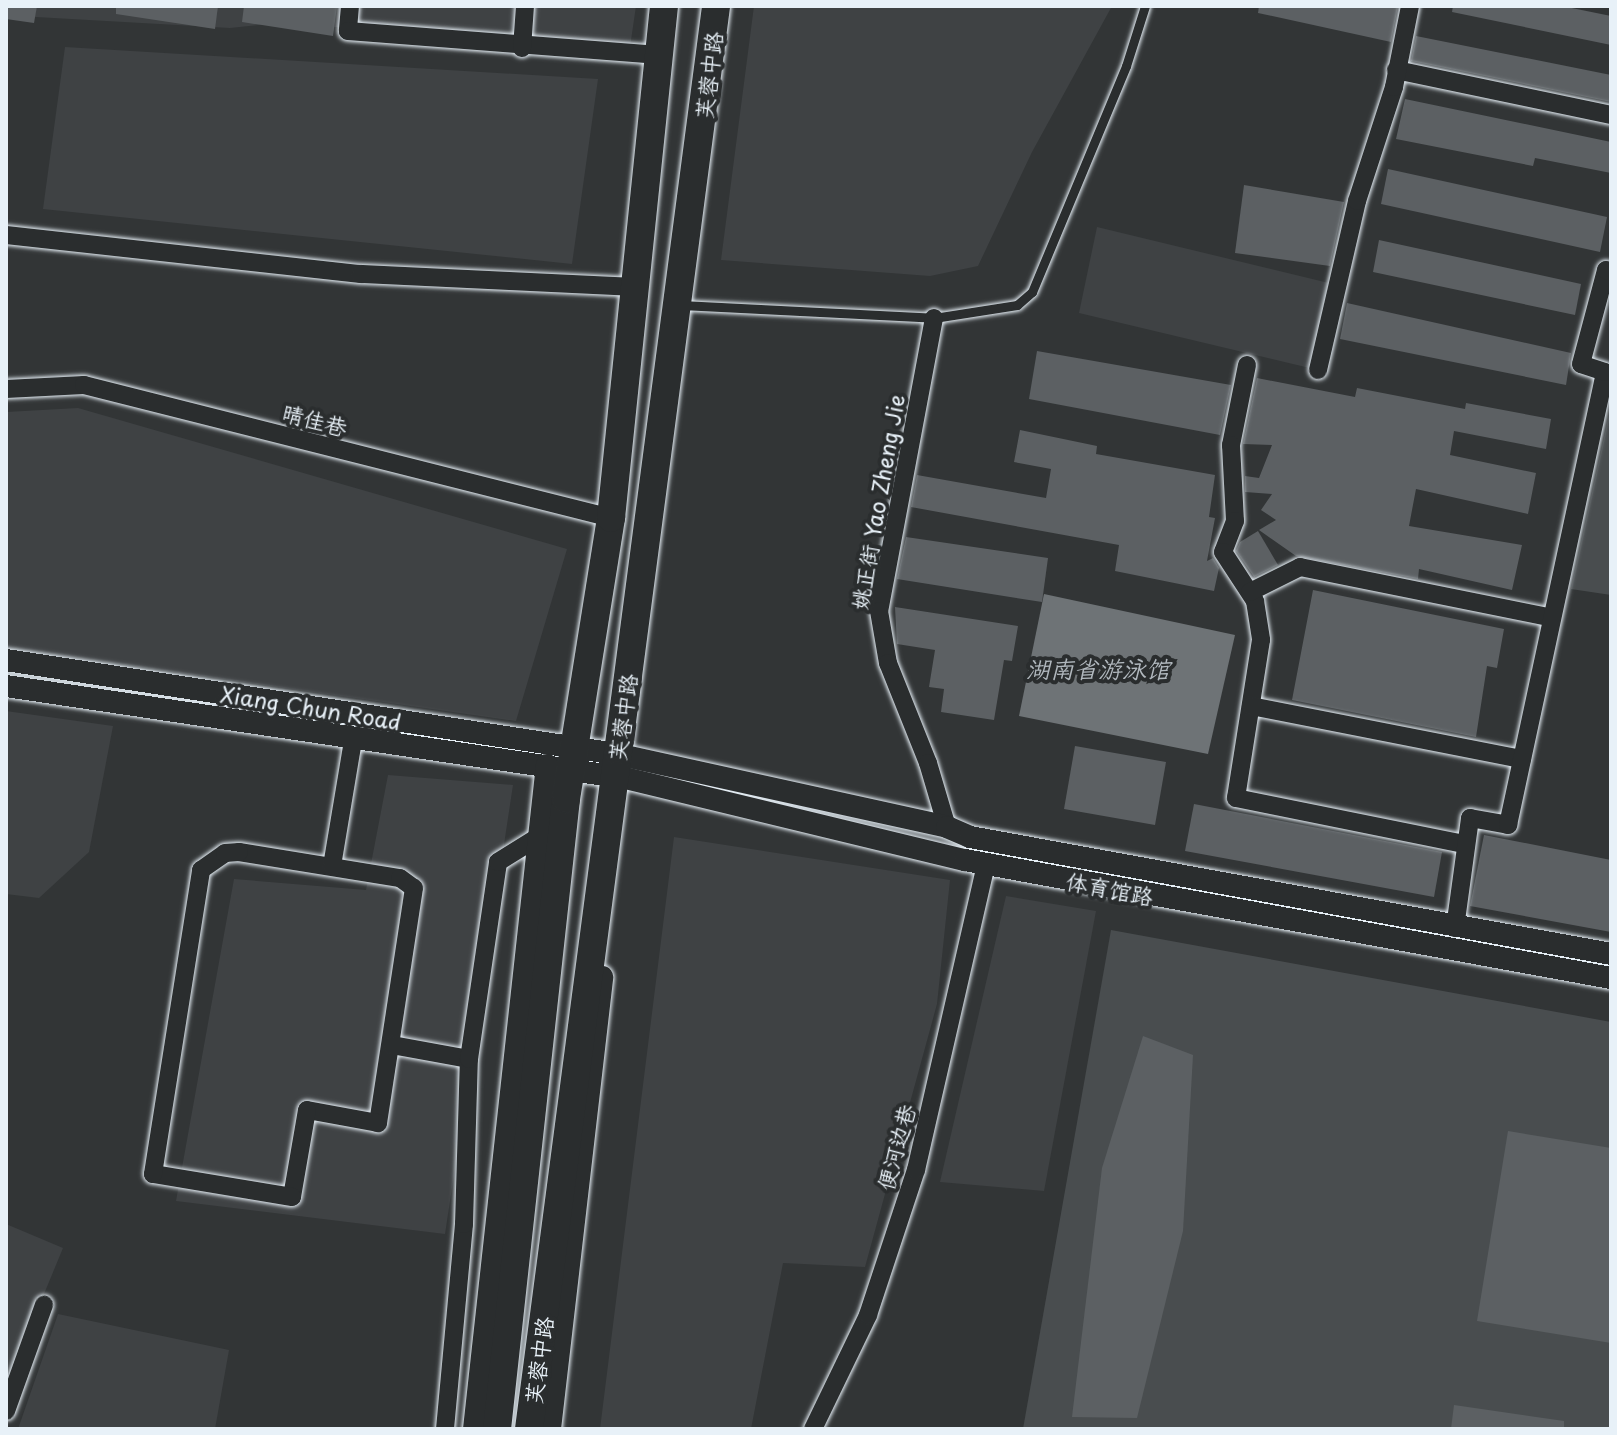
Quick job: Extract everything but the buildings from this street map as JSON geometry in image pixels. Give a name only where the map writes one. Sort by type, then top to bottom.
[{"type":"main road","name":"芙蓉中路","points":[[497,1429],[566,799],[563,761],[611,518],[632,287],[664,6]]},
{"type":"main road","name":"芙蓉中路","points":[[529,1429],[680,305],[716,6]]},
{"type":"main road","points":[[543,834],[566,799]]},
{"type":"street","points":[[350,6],[348,31],[522,48],[659,55]]},
{"type":"street","points":[[522,48],[525,6]]},
{"type":"street","points":[[1318,370],[1357,201],[1396,70],[1410,6]]},
{"type":"street","points":[[1396,70],[1611,115]]},
{"type":"street","points":[[6,235],[361,274],[632,287]]},
{"type":"street","points":[[1455,928],[1464,844],[1470,818],[1508,825],[1608,372],[1581,364],[1609,269]]},
{"type":"street","name":"姚正街 Yao Zheng Jie","points":[[934,318],[879,611],[888,663],[928,763],[947,827]]},
{"type":"street","points":[[1247,365],[1231,445],[1235,521],[1223,552],[1250,592],[1261,640],[1236,798],[1464,844]]},
{"type":"street","name":"晴佳巷","points":[[6,389],[84,385],[611,518]]},
{"type":"street","points":[[1250,592],[1300,567],[1552,618]]},
{"type":"street","name":"Xiang Chun Road","points":[[6,660],[619,769]]},
{"type":"street","name":"Xiang Chun Road","points":[[6,686],[353,740],[563,761]]},
{"type":"street","points":[[1251,706],[1522,759]]},
{"type":"street","points":[[332,866],[353,740]]},
{"type":"street","points":[[474,1429],[543,834],[563,761]]},
{"type":"street","name":"体育馆路","points":[[619,769],[947,827],[970,837],[1455,928],[1611,954]]},
{"type":"street","name":"体育馆路","points":[[619,769],[986,864],[1611,978]]},
{"type":"street","name":"芙蓉中路","points":[[550,1429],[619,769]]},
{"type":"street","points":[[445,1429],[464,1224],[469,1059],[498,862],[543,834]]},
{"type":"street","points":[[239,852],[332,866],[400,878],[414,888],[378,1123],[307,1110],[292,1197],[153,1174],[201,870],[225,853],[239,852]]},
{"type":"street","name":"便河边巷","points":[[813,1429],[868,1315],[916,1170],[986,864]]},
{"type":"street","points":[[392,1045],[469,1059]]},
{"type":"street","points":[[6,1411],[44,1305]]},
{"type":"lane","points":[[680,305],[934,318],[1017,305],[1032,292],[1126,66],[1145,6]]},
{"type":"shaded area","points":[[6,6],[636,6],[630,47],[276,23],[230,28],[36,17],[6,14]]},
{"type":"shaded area","points":[[754,6],[1112,6],[1032,152],[978,266],[930,276],[721,260]]},
{"type":"shaded area","points":[[65,47],[598,79],[572,264],[43,209]]},
{"type":"shaded area","points":[[1097,227],[1337,285],[1318,370],[1079,313]]},
{"type":"shaded area","points":[[1611,406],[1611,595],[1571,589]]},
{"type":"shaded area","points":[[78,408],[567,549],[516,721],[6,648],[6,412]]},
{"type":"shaded area","points":[[6,711],[113,726],[89,852],[39,898],[6,894]]},
{"type":"shaded area","points":[[388,775],[513,785],[445,1234],[176,1201],[234,879],[366,890]]},
{"type":"shaded area","points":[[674,837],[950,880],[937,1004],[865,1267],[783,1263],[751,1429],[600,1429]]},
{"type":"shaded area","points":[[1006,896],[1096,911],[1044,1191],[940,1182]]},
{"type":"shaded area","points":[[1111,930],[1611,1022],[1611,1429],[1023,1429]]},
{"type":"shaded area","points":[[6,1224],[63,1248],[6,1386]]},
{"type":"shaded area","points":[[58,1314],[229,1350],[215,1429],[18,1429]]},
{"type":"water","name":"湖南省游泳馆","points":[[1044,594],[1235,635],[1208,754],[1019,716]]}]
